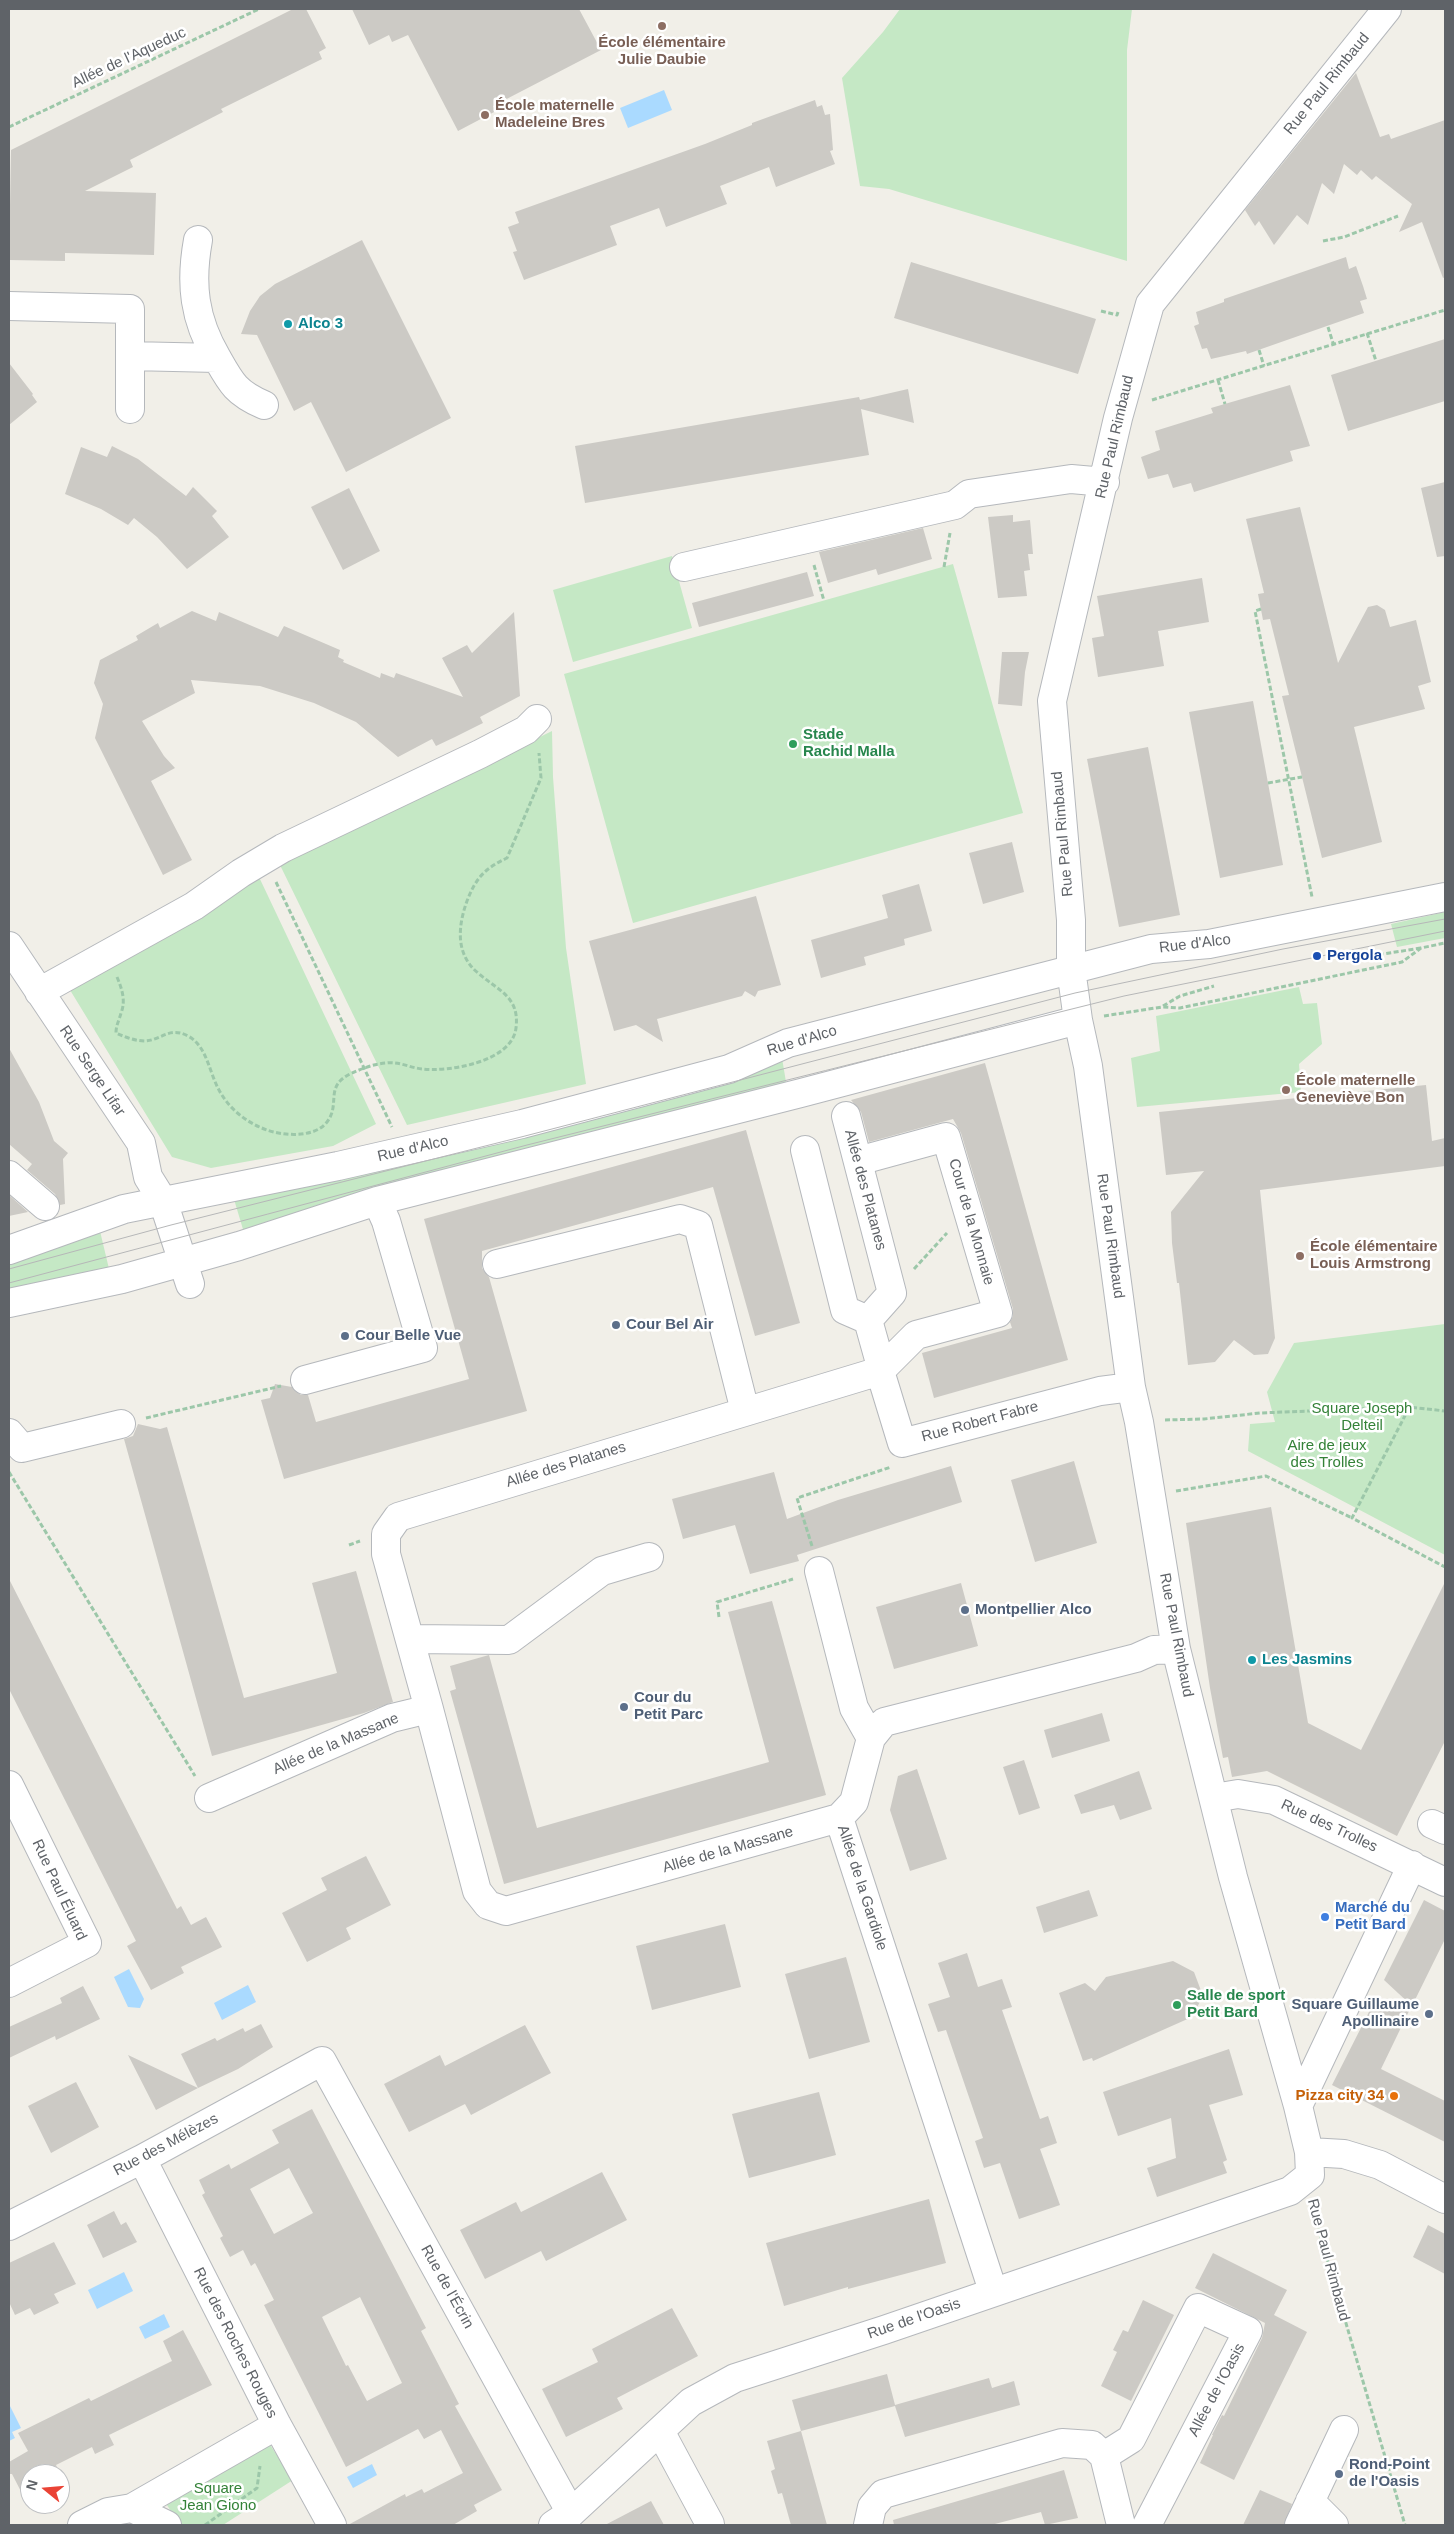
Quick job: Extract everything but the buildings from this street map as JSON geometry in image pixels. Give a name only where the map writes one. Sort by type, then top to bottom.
[{"type":"street","name":"Rue Paul Rimbaud","points":[[1310,2163],[1298,2106],[1233,1877],[1176,1649],[1139,1422],[1131,1387],[1088,1066],[1078,1020],[1072,969],[1071,920],[1052,702],[1105,482],[1120,410],[1150,304],[1387,9]]},
{"type":"street","points":[[198,240],[194,265],[196,305],[204,336],[230,380],[244,397],[264,405]]},
{"type":"street","points":[[9,306],[130,309],[130,409]]},
{"type":"street","points":[[130,361],[217,358]]},
{"type":"street","points":[[684,566],[955,504],[969,494],[1070,479],[1105,482]]},
{"type":"street","points":[[39,992],[194,906],[283,848],[480,754],[534,722]]},
{"type":"street","name":"Rue d'Alco","points":[[9,1250],[124,1209],[338,1166],[522,1124],[729,1069],[788,1043],[1151,949],[1209,944],[1445,897]]},
{"type":"street","name":"Rue Serge Lifar","points":[[9,946],[140,1143],[148,1177],[163,1201]]},
{"type":"street","points":[[9,1303],[186,1273],[376,1201],[801,1093],[1078,1020]]},
{"type":"street","name":"Allée des Platanes","points":[[846,1116],[892,1294]]},
{"type":"street","name":"Cour de la Monnaie","points":[[858,1161],[946,1137],[998,1313],[916,1335]]},
{"type":"street","points":[[804,1150],[845,1310],[868,1320],[892,1294]]},
{"type":"street","points":[[9,1175],[45,1206]]},
{"type":"street","points":[[163,1201],[186,1273]]},
{"type":"street","points":[[305,1380],[422,1348],[386,1221],[376,1201]]},
{"type":"street","points":[[497,1264],[680,1220],[698,1225],[745,1411]]},
{"type":"street","name":"Rue Robert Fabre","points":[[868,1320],[902,1443],[1100,1390],[1131,1387]]},
{"type":"street","name":"Allée des Platanes","points":[[429,1709],[386,1554],[386,1534],[398,1517],[881,1370],[916,1335]]},
{"type":"street","points":[[9,1433],[22,1448],[121,1424]]},
{"type":"street","points":[[411,1639],[509,1640],[602,1572],[648,1557]]},
{"type":"street","points":[[819,1571],[854,1708],[871,1738],[884,1722],[1136,1658],[1154,1650],[1176,1649]]},
{"type":"street","name":"Allée de la Massane","points":[[209,1798],[392,1718],[429,1709],[477,1891],[488,1905],[506,1911],[839,1818]]},
{"type":"street","name":"Allée de la Gardiole","points":[[871,1738],[854,1802],[839,1818],[993,2291]]},
{"type":"street","name":"Rue Paul Éluard","points":[[9,1785],[88,1943],[9,1983]]},
{"type":"street","name":"Rue des Trolles","points":[[1214,1798],[1238,1794],[1274,1800],[1445,1882]]},
{"type":"street","points":[[1298,2106],[1412,1865]]},
{"type":"street","name":"Rue des Mélèzes","points":[[9,2226],[142,2159],[322,2061]]},
{"type":"street","name":"Rue de l'Écrin","points":[[322,2061],[562,2519]]},
{"type":"street","points":[[1310,2163],[1344,2154],[1380,2165],[1445,2199]]},
{"type":"street","name":"Rue des Roches Rouges","points":[[142,2159],[277,2425],[332,2525]]},
{"type":"street","name":"Rue de l'Oasis","points":[[562,2519],[691,2402],[735,2378],[884,2330],[993,2291],[1290,2191],[1310,2163]]},
{"type":"street","name":"Allée de l'Oasis","points":[[1104,2456],[1131,2438],[1198,2308],[1248,2331],[1147,2525]]},
{"type":"street","points":[[82,2525],[108,2512],[132,2508],[277,2425]]},
{"type":"street","points":[[1299,2525],[1344,2430]]},
{"type":"street","points":[[660,2431],[710,2524]]},
{"type":"street","points":[[868,2525],[872,2507],[883,2494],[1062,2443],[1092,2445],[1104,2456],[1121,2525]]},
{"type":"street","points":[[1310,2501],[1334,2525]]},
{"type":"street","points":[[132,2508],[167,2525]]},
{"type":"path","name":"Allée de l'Aqueduc","points":[[9,127],[259,9]]},
{"type":"path","points":[[1323,241],[1344,237],[1398,216]]},
{"type":"path","points":[[1144,402],[1445,310]]},
{"type":"path","points":[[1328,327],[1333,343]]},
{"type":"path","points":[[1367,333],[1376,361]]},
{"type":"path","points":[[1259,350],[1264,366]]},
{"type":"path","points":[[1218,380],[1225,404]]},
{"type":"path","points":[[806,539],[824,601]]},
{"type":"path","points":[[1261,609],[1255,611],[1312,898]]},
{"type":"path","points":[[104,956],[114,970],[123,992],[122,1011],[116,1026],[116,1033],[128,1038],[145,1041],[170,1031],[187,1035],[198,1043],[219,1089],[231,1108],[250,1122],[268,1131],[305,1135],[327,1122],[331,1113],[334,1087],[343,1078],[364,1068],[386,1062],[421,1069],[447,1070],[469,1066],[508,1046],[516,1029],[514,1012],[508,995],[477,973],[465,955],[459,936],[460,920],[474,882],[491,866],[506,858],[540,778],[539,750],[534,722]]},
{"type":"path","points":[[1268,783],[1302,776]]},
{"type":"path","points":[[265,858],[388,1117]]},
{"type":"path","points":[[1364,957],[1421,948]]},
{"type":"path","points":[[1162,1007],[1180,996],[1214,986]]},
{"type":"path","points":[[892,1294],[968,1211]]},
{"type":"path","points":[[121,1424],[305,1380]]},
{"type":"path","points":[[1139,1422],[1204,1419],[1260,1413],[1409,1407],[1445,1411]]},
{"type":"path","points":[[1352,1518],[1409,1407]]},
{"type":"path","points":[[719,1617],[717,1602],[819,1571],[797,1498],[908,1461],[902,1443]]},
{"type":"path","points":[[9,1472],[209,1798]]},
{"type":"path","points":[[1151,1496],[1266,1476],[1352,1518],[1445,1567]]},
{"type":"path","name":"Rue Paul Rimbaud","points":[[1310,2163],[1309,2199],[1405,2525]]},
{"type":"path","points":[[205,2525],[257,2488],[260,2468],[258,2458],[249,2441]]},
{"type":"green space","points":[[900,9],[1132,9],[1127,50],[1127,261],[889,189],[860,186],[842,78],[883,32]]},
{"type":"green space","points":[[672,556],[692,628],[573,662],[553,590]]},
{"type":"green space","name":"Stade Rachid Malla","points":[[953,564],[1023,813],[633,923],[564,674]]},
{"type":"green space","points":[[552,731],[553,777],[566,948],[586,1084],[407,1125],[280,865]]},
{"type":"green space","points":[[259,877],[376,1124],[333,1146],[211,1168],[172,1157],[70,990]]},
{"type":"green space","points":[[1445,912],[1445,938],[1397,947],[1391,924]]},
{"type":"green space","points":[[1299,987],[1303,1004],[1317,1003],[1322,1044],[1299,1064],[1301,1092],[1137,1107],[1131,1058],[1160,1051],[1156,1016]]},
{"type":"green space","points":[[781,1052],[787,1088],[245,1236],[233,1196]]},
{"type":"green space","points":[[100,1231],[110,1273],[9,1292],[9,1264]]},
{"type":"green space","name":"Square Joseph Delteil","points":[[1445,1324],[1445,1555],[1248,1451],[1250,1424],[1275,1422],[1267,1392],[1294,1343]]},
{"type":"green space","name":"Square Jean Giono","points":[[265,2437],[293,2480],[223,2525],[180,2525],[165,2502]]},
{"type":"water","points":[[664,90],[672,110],[628,128],[620,108]]},
{"type":"water","points":[[129,1969],[144,1999],[140,2008],[128,2007],[114,1977]]},
{"type":"water","points":[[248,1985],[256,2002],[222,2020],[214,2003]]},
{"type":"water","points":[[124,2272],[133,2291],[97,2309],[88,2290]]},
{"type":"water","points":[[164,2314],[170,2327],[145,2339],[139,2327]]},
{"type":"water","points":[[10,2406],[21,2428],[12,2432],[15,2438],[9,2441]]},
{"type":"water","points":[[372,2464],[377,2475],[353,2488],[347,2477]]},
{"type":"tram line","points":[[9,1269],[171,1225],[525,1136],[1075,993],[1283,949],[1445,919]]},
{"type":"tram line","points":[[9,1283],[527,1145],[1124,996],[1445,931]]},
{"type":"place","name":"École élémentaire Julie Daubie","points":[[662,26]]},
{"type":"place","name":"École maternelle Madeleine Bres","points":[[485,115]]},
{"type":"place","name":"Alco 3","points":[[288,324]]},
{"type":"place","name":"Stade Rachid Malla","points":[[793,744]]},
{"type":"place","name":"Pergola","points":[[1317,956]]},
{"type":"place","name":"École maternelle Geneviève Bon","points":[[1286,1090]]},
{"type":"place","name":"École élémentaire Louis Armstrong","points":[[1300,1256]]},
{"type":"place","name":"Cour Bel Air","points":[[616,1325]]},
{"type":"place","name":"Cour Belle Vue","points":[[345,1336]]},
{"type":"place","name":"Montpellier Alco","points":[[965,1610]]},
{"type":"place","name":"Les Jasmins","points":[[1252,1660]]},
{"type":"place","name":"Cour du Petit Parc","points":[[624,1707]]},
{"type":"place","name":"Marché du Petit Bard","points":[[1325,1917]]},
{"type":"place","name":"Salle de sport Petit Bard","points":[[1177,2005]]},
{"type":"place","name":"Square Guillaume Apollinaire","points":[[1429,2014]]},
{"type":"place","name":"Pizza city 34","points":[[1394,2096]]},
{"type":"place","name":"Rond-Point de l'Oasis","points":[[1339,2474]]},
{"type":"park label","name":"Aire de jeux des Trolles","points":[[1327,1454]]}]
